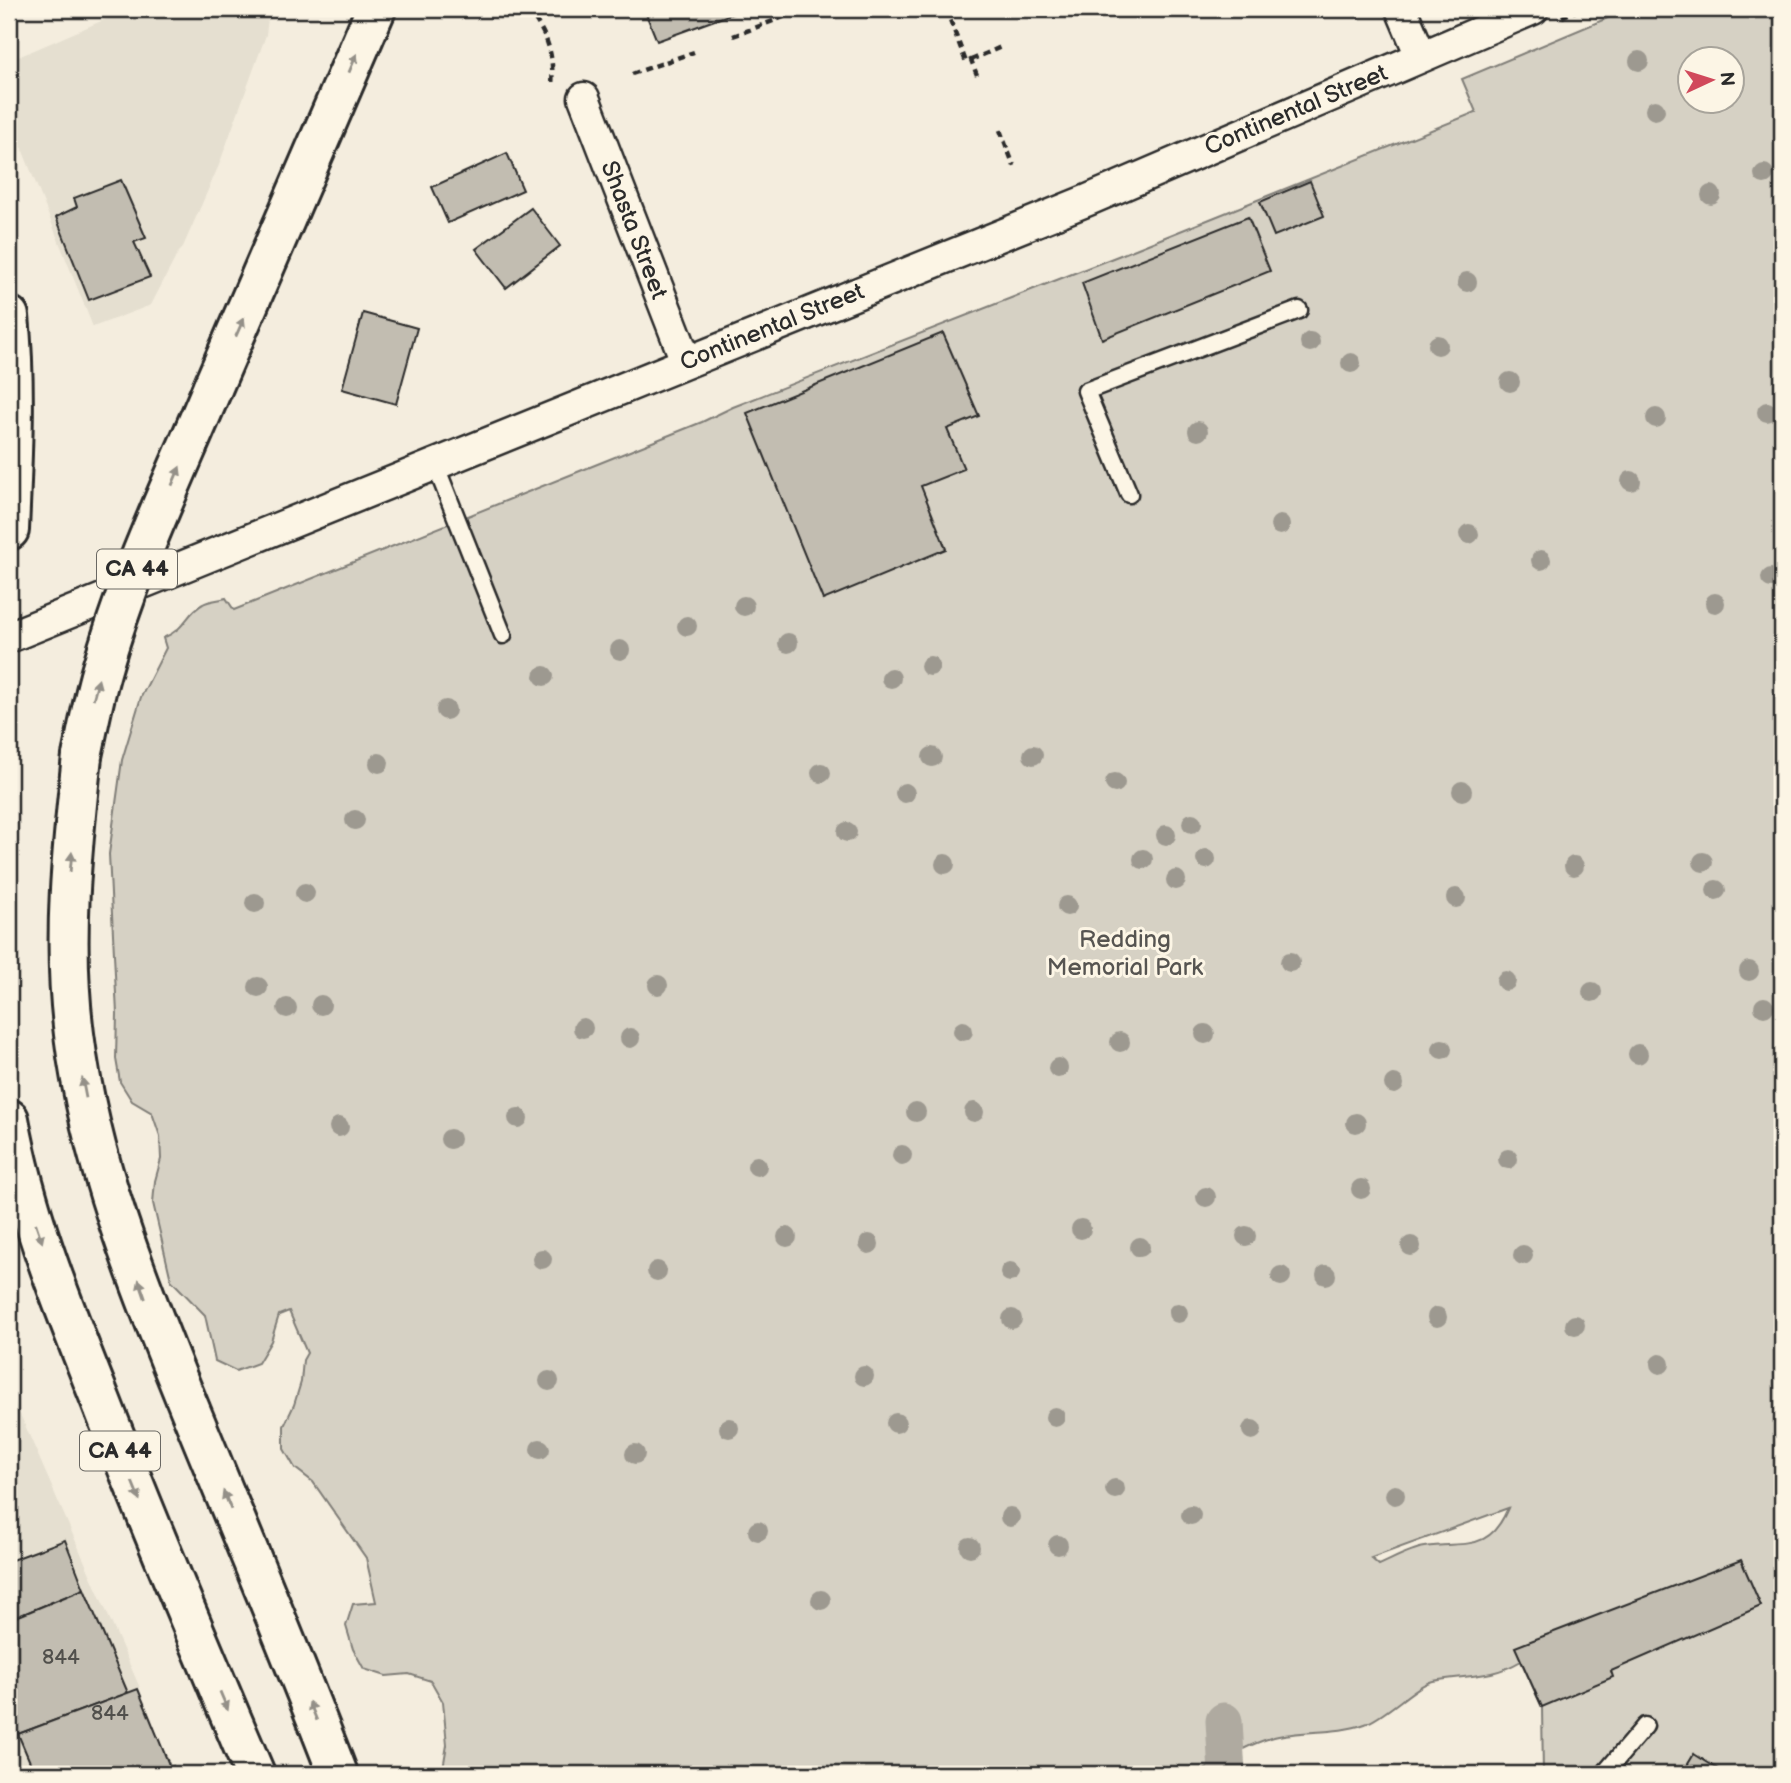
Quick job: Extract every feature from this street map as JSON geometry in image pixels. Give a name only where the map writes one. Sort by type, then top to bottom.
[{"type":"highway","name":"CA 44","points":[[338,1774],[149,1310],[97,1155],[74,1034],[69,958],[70,868],[82,756],[112,635],[212,389],[376,9]]},
{"type":"highway","points":[[9,316],[14,387],[9,530]]},
{"type":"highway","name":"CA 44","points":[[9,1119],[28,1203],[75,1337],[158,1548],[255,1774]]},
{"type":"street","points":[[1401,9],[1421,57]]},
{"type":"street","name":"Continental Street","points":[[9,637],[1088,200],[1533,9]]},
{"type":"street","name":"Shasta Street","points":[[584,98],[686,361]]},
{"type":"lane","points":[[1129,494],[1086,391],[1299,310]]},
{"type":"lane","points":[[435,464],[503,635]]},
{"type":"lane","points":[[1604,1774],[1645,1726]]},
{"type":"path","points":[[528,9],[547,38],[552,54],[552,88]]},
{"type":"path","points":[[733,36],[805,9]]},
{"type":"path","points":[[946,9],[966,62],[1001,47]]},
{"type":"path","points":[[632,74],[694,52]]},
{"type":"path","points":[[971,60],[977,75]]},
{"type":"path","points":[[1000,130],[1014,166]]},
{"type":"shaded area","points":[[129,9],[190,9],[192,12],[197,9],[269,9],[266,35],[219,165],[182,249],[151,305],[93,327],[9,116],[9,61]]},
{"type":"shaded area","points":[[9,1389],[140,1688],[138,1689],[175,1774],[9,1774]]},
{"type":"green space","name":"Redding Memorial Park","points":[[1629,9],[1782,9],[1782,1774],[1543,1774],[1542,1707],[1521,1661],[1488,1674],[1433,1681],[1418,1688],[1365,1724],[1274,1737],[1244,1749],[1197,1774],[442,1774],[447,1745],[443,1702],[431,1681],[409,1674],[386,1676],[364,1669],[353,1649],[346,1626],[353,1604],[376,1602],[366,1558],[313,1482],[295,1468],[284,1449],[284,1426],[294,1405],[301,1382],[303,1360],[307,1353],[289,1311],[279,1315],[271,1341],[258,1363],[236,1371],[215,1361],[205,1315],[171,1280],[153,1203],[161,1159],[160,1136],[152,1113],[132,1101],[120,1082],[116,1059],[117,1014],[109,854],[122,760],[141,697],[166,648],[163,638],[177,630],[205,603],[226,598],[234,610],[702,422],[733,407],[1476,112],[1462,79]],"holes":[[[1508,1508],[1501,1522],[1484,1539],[1475,1542],[1419,1548],[1379,1565],[1371,1558]]]},
{"type":"building","points":[[644,9],[745,9],[657,41]]},
{"type":"building","points":[[507,153],[523,190],[448,223],[432,187]]},
{"type":"building","points":[[121,180],[146,238],[134,242],[150,277],[89,300],[56,217],[77,207],[74,198]]},
{"type":"building","points":[[1310,181],[1324,216],[1274,236],[1260,202]]},
{"type":"building","points":[[531,208],[560,246],[506,288],[476,249]]},
{"type":"building","points":[[1248,217],[1270,271],[1102,339],[1082,283]]},
{"type":"building","points":[[363,313],[417,328],[396,404],[342,389]]},
{"type":"building","points":[[943,333],[979,416],[947,429],[964,469],[921,486],[946,549],[823,600],[747,413]]},
{"type":"building","points":[[65,1540],[84,1589],[9,1620],[9,1561]]},
{"type":"building","points":[[1741,1560],[1761,1606],[1611,1671],[1613,1677],[1542,1707],[1515,1647]]},
{"type":"building","points":[[84,1589],[128,1693],[18,1734],[9,1710],[9,1620]]},
{"type":"building","points":[[138,1689],[170,1767],[153,1774],[35,1774],[18,1734]]},
{"type":"building","points":[[1694,1754],[1718,1769],[1715,1774],[1682,1774]]},
{"type":"building","points":[[173,1766],[175,1774],[153,1774],[170,1767]]},
{"type":"waterway","points":[[1224,1721],[1227,1774]]}]
